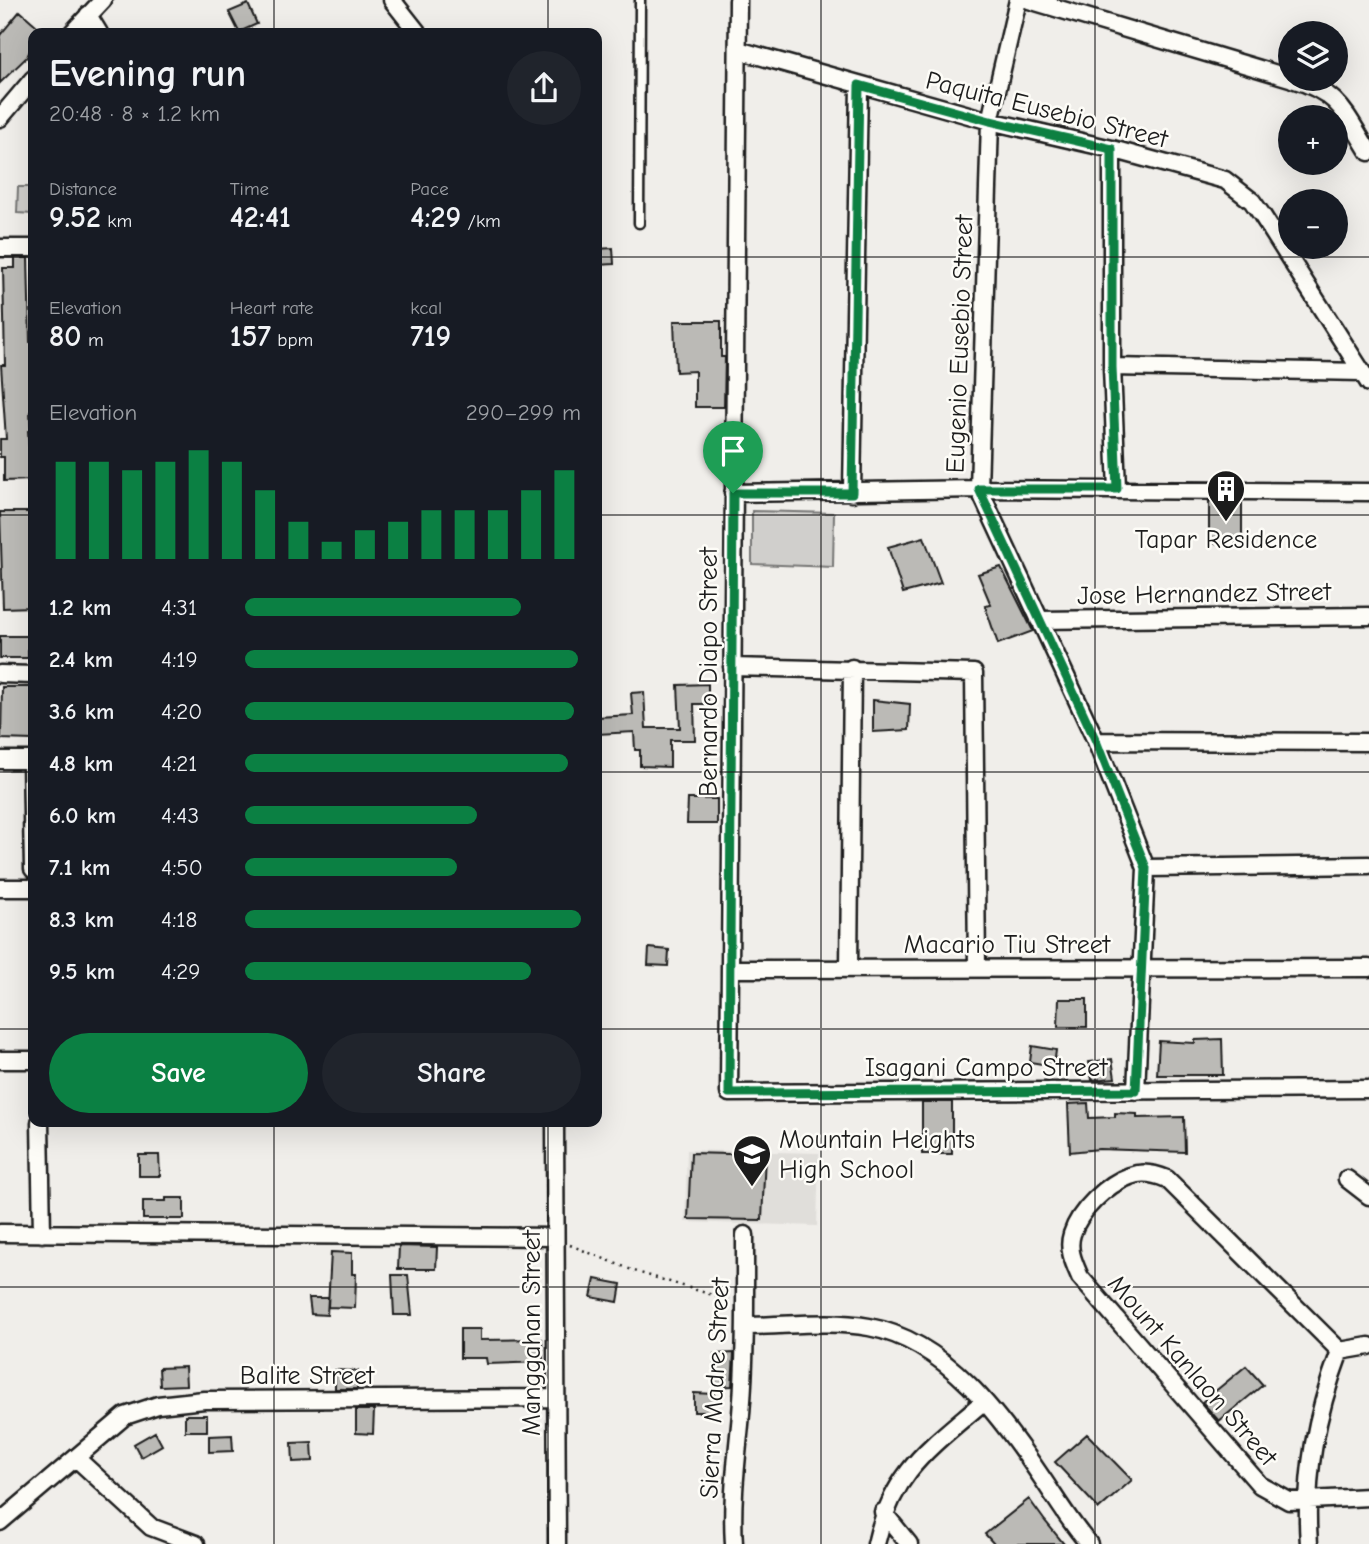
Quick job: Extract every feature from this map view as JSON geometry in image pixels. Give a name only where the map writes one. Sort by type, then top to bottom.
[{"type":"street","points":[[76,28],[103,0]]},
{"type":"street","points":[[392,0],[414,28]]},
{"type":"street","name":"Bernardo Diapo Street","points":[[729,1093],[738,0]]},
{"type":"street","name":"Eugenio Eusebio Street","points":[[1018,0],[990,121],[979,489],[1096,741],[1146,868],[1136,1091]]},
{"type":"street","points":[[1029,0],[1278,74]]},
{"type":"street","points":[[88,15],[96,28]]},
{"type":"street","name":"Paquita Eusebio Street","points":[[738,50],[990,121],[1112,149],[1225,180],[1252,201],[1366,377]]},
{"type":"street","points":[[0,118],[28,85]]},
{"type":"street","points":[[852,493],[859,85]]},
{"type":"street","points":[[1324,91],[1335,98],[1369,152]]},
{"type":"street","points":[[1112,149],[1112,367],[1117,489]]},
{"type":"street","points":[[0,248],[28,248]]},
{"type":"street","points":[[1112,367],[1366,377]]},
{"type":"street","points":[[733,493],[979,489],[1369,492]]},
{"type":"street","name":"Jose Hernandez Street","points":[[1039,620],[1369,616]]},
{"type":"street","points":[[732,667],[974,673],[977,968]]},
{"type":"street","points":[[849,969],[852,668]]},
{"type":"street","points":[[0,674],[28,675]]},
{"type":"street","points":[[1096,741],[1369,742]]},
{"type":"street","points":[[0,760],[28,760]]},
{"type":"street","points":[[1146,868],[1369,865]]},
{"type":"street","points":[[0,888],[28,888]]},
{"type":"street","name":"Macario Tiu Street","points":[[730,969],[1369,968]]},
{"type":"street","points":[[0,1060],[28,1060]]},
{"type":"street","name":"Isagani Campo Street","points":[[729,1093],[1369,1089]]},
{"type":"street","points":[[40,1127],[42,1234]]},
{"type":"street","name":"Manggahan Street","points":[[555,1127],[557,1544]]},
{"type":"street","name":"Mount Kanlaon Street","points":[[1340,1351],[1167,1178],[1149,1172],[1129,1176],[1105,1192],[1083,1213],[1071,1235],[1071,1256],[1080,1277],[1260,1485],[1289,1501],[1369,1497]]},
{"type":"street","points":[[1347,1178],[1369,1196]]},
{"type":"street","points":[[0,1233],[555,1237]]},
{"type":"street","name":"Sierra Madre Street","points":[[734,1544],[734,1466],[741,1415],[745,1326],[745,1235]]},
{"type":"street","points":[[745,1326],[869,1327],[909,1341],[951,1369],[984,1401],[1027,1456],[1089,1544]]},
{"type":"street","points":[[1309,1544],[1306,1502],[1314,1433],[1324,1392],[1340,1351],[1369,1346]]},
{"type":"street","name":"Balite Street","points":[[0,1522],[125,1416],[158,1405],[204,1400],[556,1398]]},
{"type":"street","points":[[876,1544],[883,1512],[896,1486],[925,1452],[984,1401]]},
{"type":"street","points":[[76,1458],[152,1527],[196,1544]]},
{"type":"street","points":[[883,1512],[909,1544]]},
{"type":"lane","points":[[639,223],[640,0]]},
{"type":"path","points":[[555,1237],[607,1262],[745,1306]]},
{"type":"shaded area","points":[[18,187],[28,187],[28,214],[17,213]]},
{"type":"shaded area","points":[[752,511],[834,513],[833,567],[752,564]]},
{"type":"shaded area","name":"Mountain Heights High School","points":[[687,1150],[819,1153],[817,1226],[685,1222]]},
{"type":"building","points":[[248,4],[257,24],[248,28],[237,28],[229,12]]},
{"type":"building","points":[[20,11],[39,28],[28,28],[27,57],[0,83],[0,35]]},
{"type":"building","points":[[613,248],[614,264],[602,265],[602,249]]},
{"type":"building","points":[[15,258],[28,258],[28,480],[4,481],[4,457],[0,457],[0,439],[6,439],[1,365],[5,365],[3,268],[15,268]]},
{"type":"building","points":[[674,321],[721,321],[721,357],[725,357],[724,407],[695,407],[695,371],[676,372]]},
{"type":"building","name":"Tapar Residence","points":[[1209,501],[1242,502],[1242,544],[1209,543]]},
{"type":"building","points":[[0,512],[28,512],[28,607],[3,608]]},
{"type":"building","points":[[924,537],[941,583],[903,593],[888,547]]},
{"type":"building","points":[[1001,567],[1033,631],[998,644],[985,606],[991,605],[978,574]]},
{"type":"building","points":[[0,636],[28,636],[28,658],[0,658]]},
{"type":"building","points":[[708,684],[708,704],[694,704],[695,740],[670,740],[670,767],[640,766],[640,750],[635,750],[634,732],[602,734],[602,717],[633,715],[631,693],[644,692],[646,728],[680,728],[678,685]]},
{"type":"building","points":[[2,687],[28,687],[28,740],[1,739]]},
{"type":"building","points":[[873,700],[910,704],[909,730],[873,732]]},
{"type":"building","points":[[688,799],[717,799],[717,824],[687,824]]},
{"type":"building","points":[[649,948],[669,950],[668,966],[648,965]]},
{"type":"building","points":[[1059,999],[1087,999],[1087,1027],[1058,1027]]},
{"type":"building","points":[[1222,1039],[1223,1075],[1157,1075],[1159,1041],[1195,1043],[1195,1040]]},
{"type":"building","points":[[1032,1046],[1056,1050],[1054,1066],[1030,1062]]},
{"type":"building","points":[[1112,1059],[1115,1078],[1092,1080],[1089,1062]]},
{"type":"building","points":[[922,1102],[952,1102],[952,1154],[922,1154]]},
{"type":"building","points":[[1088,1103],[1089,1118],[1115,1117],[1115,1113],[1137,1114],[1137,1118],[1184,1117],[1185,1152],[1099,1149],[1070,1152],[1068,1104]]},
{"type":"building","points":[[691,1153],[765,1155],[762,1220],[688,1219]]},
{"type":"building","points":[[139,1155],[159,1155],[160,1176],[139,1176]]},
{"type":"building","points":[[166,1198],[184,1198],[184,1219],[143,1219],[143,1201],[166,1201]]},
{"type":"building","points":[[399,1246],[437,1247],[436,1269],[398,1269]]},
{"type":"building","points":[[331,1252],[352,1253],[352,1274],[356,1274],[355,1308],[328,1307]]},
{"type":"building","points":[[392,1275],[408,1275],[412,1315],[394,1315]]},
{"type":"building","points":[[595,1279],[621,1284],[618,1302],[591,1297]]},
{"type":"building","points":[[309,1298],[328,1298],[327,1315],[311,1314]]},
{"type":"building","points":[[460,1329],[480,1329],[480,1340],[542,1339],[543,1362],[487,1364],[486,1358],[460,1358]]},
{"type":"building","points":[[734,1353],[732,1386],[715,1387],[714,1354]]},
{"type":"building","points":[[1246,1366],[1263,1385],[1219,1421],[1202,1402]]},
{"type":"building","points":[[185,1367],[186,1385],[160,1386],[159,1368]]},
{"type":"building","points":[[335,1370],[358,1371],[357,1389],[335,1389]]},
{"type":"building","points":[[694,1393],[714,1394],[714,1412],[694,1412]]},
{"type":"building","points":[[356,1410],[374,1410],[373,1434],[356,1433]]},
{"type":"building","points":[[185,1415],[207,1415],[207,1431],[185,1431]]},
{"type":"building","points":[[155,1432],[162,1445],[141,1457],[134,1444]]},
{"type":"building","points":[[1087,1434],[1132,1480],[1099,1509],[1055,1462]]},
{"type":"building","points":[[232,1435],[233,1451],[209,1452],[209,1436]]},
{"type":"building","points":[[312,1442],[313,1461],[293,1462],[292,1443]]},
{"type":"building","points":[[1029,1499],[1064,1544],[994,1544],[985,1534]]},
{"type":"place","name":"Tapar Residence","points":[[1226,523]]},
{"type":"place","name":"Mountain Heights High School","points":[[752,1188]]},
{"type":"route","points":[[859,85],[990,121],[1112,149],[1112,367],[1117,489],[979,489],[1096,741],[1146,868],[1136,1091],[729,1093],[733,493],[852,493],[859,85]]}]
